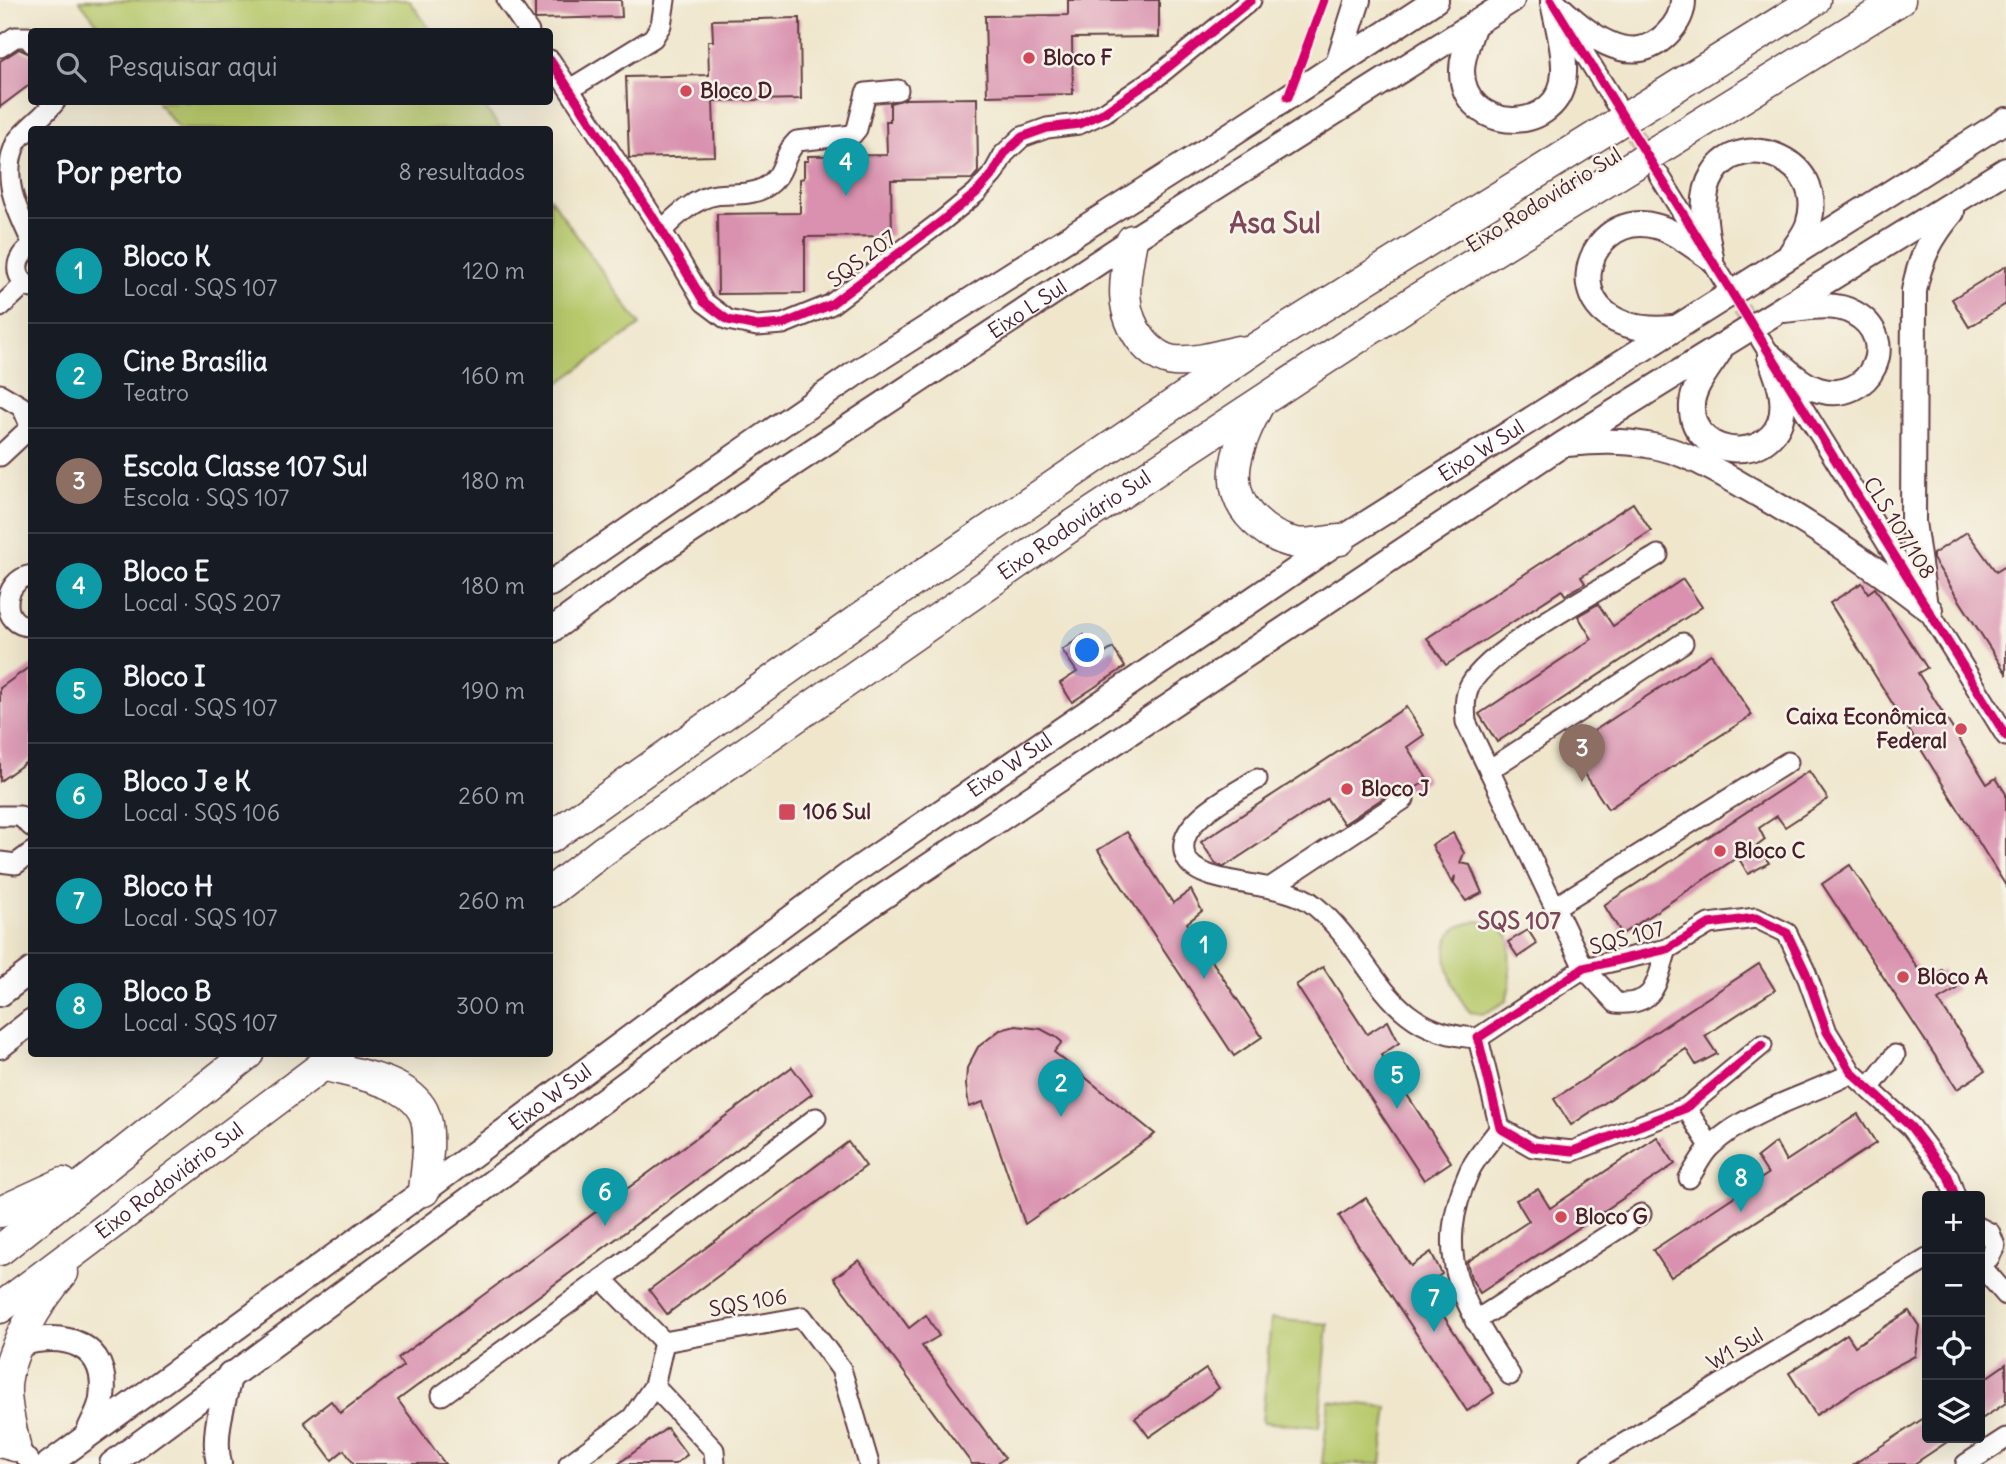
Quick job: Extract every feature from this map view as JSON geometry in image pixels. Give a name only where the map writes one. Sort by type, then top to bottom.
[{"type":"highway","name":"Eixo Rodoviário Sul","points":[[553,836],[880,604],[1259,346],[1815,0]]},
{"type":"highway","name":"Eixo Rodoviário Sul","points":[[553,890],[603,851],[1059,535],[1420,297],[1900,0]]},
{"type":"highway","points":[[1132,240],[1124,281],[1125,309],[1133,329],[1149,349],[1171,361],[1197,361],[1259,346]]},
{"type":"highway","points":[[1259,404],[1241,439],[1234,463],[1235,492],[1247,513],[1266,532],[1296,543],[1340,540]]},
{"type":"highway","points":[[0,1250],[107,1162],[244,1057]]},
{"type":"highway","name":"Eixo Rodoviário Sul","points":[[0,1308],[330,1059]]},
{"type":"highway","points":[[330,1059],[396,1085],[423,1111],[428,1145],[424,1191]]},
{"type":"highway","points":[[0,1212],[107,1162]]},
{"type":"highway","points":[[19,1448],[6,1385],[20,1344],[53,1285],[98,1234]]},
{"type":"main road","points":[[1338,63],[1358,0]]},
{"type":"main road","name":"Eixo L Sul","points":[[553,582],[856,373],[1436,0]]},
{"type":"main road","name":"Eixo L Sul","points":[[553,629],[649,559],[1132,240],[1512,0]]},
{"type":"main road","points":[[1552,1],[1584,32],[1609,46],[1629,49],[1647,47],[1663,38],[1676,25],[1683,0]]},
{"type":"main road","points":[[1474,24],[1464,55],[1462,74],[1467,93],[1478,108],[1499,119],[1516,121],[1534,118],[1546,110],[1557,96],[1564,74],[1552,1]]},
{"type":"main road","name":"Eixo W Sul","points":[[19,1448],[88,1434],[424,1191],[849,874],[1340,540],[2006,120]]},
{"type":"main road","points":[[1711,258],[1705,228],[1705,199],[1713,174],[1728,158],[1749,152],[1779,155],[1802,172],[1810,188],[1808,226],[1788,258]]},
{"type":"main road","name":"Eixo W Sul","points":[[112,1464],[230,1374],[878,900],[1563,444],[2006,170]]},
{"type":"main road","points":[[1927,604],[1913,522],[1914,291],[1920,261],[1932,236],[1967,194]]},
{"type":"main road","points":[[1674,328],[1652,330],[1618,323],[1600,311],[1590,289],[1590,266],[1597,246],[1611,233],[1632,225],[1655,226],[1711,258]]},
{"type":"main road","points":[[1765,348],[1796,378],[1818,390],[1837,393],[1855,389],[1871,375],[1878,360],[1878,343],[1870,326],[1853,312],[1830,306],[1780,310]]},
{"type":"main road","points":[[1723,347],[1701,380],[1692,404],[1695,424],[1707,441],[1724,448],[1745,450],[1764,443],[1776,431],[1782,416],[1782,397],[1765,348]]},
{"type":"main road","points":[[1563,444],[1610,442],[1648,445],[1683,454],[1793,513],[1927,604]]},
{"type":"main road","points":[[0,994],[28,973]]},
{"type":"main road","points":[[0,1046],[28,1024]]},
{"type":"main road","points":[[20,1344],[41,1338],[61,1337],[88,1350],[99,1372],[102,1399],[88,1434]]},
{"type":"main road","points":[[219,1464],[219,1418],[230,1374]]},
{"type":"street","points":[[507,0],[526,28]]},
{"type":"street","points":[[570,89],[653,38],[662,25],[665,0]]},
{"type":"street","name":"SQS 207","points":[[553,64],[662,231],[704,302],[728,320],[757,326],[783,324],[830,305],[943,220],[976,193],[993,174],[1004,154],[1022,137],[1047,128],[1079,124],[1105,112],[1155,78],[1251,0]]},
{"type":"street","points":[[1552,1],[1615,103]]},
{"type":"street","points":[[0,47],[15,37],[28,37]]},
{"type":"street","points":[[662,231],[687,209],[712,195],[747,193],[763,188],[781,175],[791,147],[797,141],[852,135],[857,129],[866,93],[898,90]]},
{"type":"street","points":[[32,126],[52,105]]},
{"type":"street","points":[[28,130],[17,141],[5,170],[5,180],[28,235]]},
{"type":"street","points":[[1659,175],[1726,284]]},
{"type":"street","points":[[0,306],[28,286],[18,274],[17,262],[28,248]]},
{"type":"street","name":"CLS 107/108","points":[[1765,348],[1927,604],[2006,736]]},
{"type":"street","points":[[0,394],[22,407],[28,422]]},
{"type":"street","points":[[0,456],[28,432]]},
{"type":"street","name":"SQS 107","points":[[1658,555],[1519,640],[1486,665],[1469,686],[1464,704],[1466,722],[1584,968],[1616,1003],[1637,1004],[1649,997],[1667,949]]},
{"type":"street","points":[[28,576],[18,578],[7,586],[3,599],[3,614],[15,622],[28,625]]},
{"type":"street","points":[[1489,770],[1683,643]]},
{"type":"street","points":[[1555,907],[1788,762]]},
{"type":"street","points":[[1257,779],[1190,827],[1183,840],[1184,855],[1192,869],[1208,877],[1270,887],[1312,904],[1337,928],[1381,989],[1405,1013],[1431,1030],[1457,1037],[1478,1038],[1500,1128],[1533,1147],[1573,1151],[1686,1108],[1762,1045]]},
{"type":"street","points":[[1270,887],[1404,799]]},
{"type":"street","points":[[0,816],[20,816],[28,823]]},
{"type":"street","points":[[0,862],[16,864],[28,855]]},
{"type":"street","name":"SQS 107","points":[[1478,1038],[1584,968],[1667,949],[1709,924],[1756,918],[1787,933],[1806,973],[1827,1032],[1852,1073],[1911,1127],[1948,1176],[1953,1191]]},
{"type":"street","points":[[1870,1087],[1895,1055]]},
{"type":"street","points":[[1689,1178],[1710,1146],[1755,1115],[1818,1091],[1852,1073]]},
{"type":"street","points":[[1686,1108],[1710,1146]]},
{"type":"street","points":[[442,1395],[816,1118]]},
{"type":"street","points":[[1500,1128],[1469,1171],[1451,1232],[1457,1284],[1475,1321],[1510,1375]]},
{"type":"street","points":[[1475,1321],[1641,1214]]},
{"type":"street","points":[[1985,1228],[2006,1221]]},
{"type":"street","points":[[1985,1232],[1994,1239],[1990,1256],[2004,1292]]},
{"type":"street","name":"W1 Sul","points":[[1590,1464],[1922,1262]]},
{"type":"street","name":"W1 Sul","points":[[1904,1273],[1922,1269]]},
{"type":"street","points":[[569,1464],[632,1418],[654,1386],[664,1342],[602,1279]]},
{"type":"street","name":"SQS 106","points":[[664,1342],[802,1317],[841,1368],[869,1464]]},
{"type":"street","points":[[654,1386],[714,1450],[715,1464]]},
{"type":"street","points":[[1966,1464],[2006,1438]]},
{"type":"green space","points":[[79,0],[409,0],[429,28],[101,28]]},
{"type":"green space","points":[[159,105],[483,105],[499,126],[177,126]]},
{"type":"green space","points":[[553,202],[640,325],[553,387]]},
{"type":"green space","points":[[1478,921],[1498,925],[1509,937],[1510,985],[1506,1001],[1484,1014],[1470,1012],[1464,1004],[1453,983],[1446,958],[1450,936],[1457,928]]},
{"type":"green space","points":[[1271,1319],[1328,1324],[1319,1427],[1262,1422]]},
{"type":"green space","points":[[1329,1401],[1388,1407],[1381,1464],[1322,1464]]},
{"type":"building","points":[[535,0],[621,0],[622,17],[535,19]]},
{"type":"building","name":"Bloco F","points":[[1068,0],[1159,0],[1159,37],[1072,38],[1073,94],[987,96],[985,16],[1068,15]]},
{"type":"building","name":"Bloco D","points":[[800,18],[801,99],[713,101],[715,156],[629,158],[626,77],[709,75],[708,41],[713,41],[712,20]]},
{"type":"building","points":[[19,49],[28,53],[28,86],[0,107],[0,61]]},
{"type":"building","points":[[977,98],[978,172],[972,179],[891,180],[892,236],[805,237],[805,293],[718,294],[717,214],[800,213],[800,179],[804,178],[804,161],[808,161],[808,156],[887,155],[886,121],[890,121],[890,103],[906,99]]},
{"type":"building","points":[[2006,266],[2006,304],[1969,327],[1952,299]]},
{"type":"building","points":[[1633,503],[1651,531],[1581,577],[1585,583],[1565,595],[1562,590],[1446,665],[1427,638]]},
{"type":"building","points":[[1967,532],[1996,572],[2006,566],[2006,673],[1933,559],[1933,554]]},
{"type":"building","points":[[1683,579],[1702,607],[1497,742],[1479,714],[1592,639],[1578,616],[1598,604],[1613,626]]},
{"type":"building","points":[[1862,583],[1868,593],[1875,588],[1927,668],[1918,673],[1987,784],[1996,778],[2006,794],[2006,886],[1830,603]]},
{"type":"building","points":[[1084,635],[1099,657],[1113,648],[1125,667],[1072,702],[1060,683],[1077,672],[1062,650]]},
{"type":"building","points":[[1711,654],[1752,715],[1608,809],[1568,748]]},
{"type":"building","points":[[28,668],[28,761],[0,781],[0,688]]},
{"type":"building","name":"Bloco J","points":[[1406,707],[1424,735],[1407,747],[1428,780],[1412,790],[1404,787],[1397,789],[1344,824],[1327,799],[1224,867],[1216,864],[1201,842]]},
{"type":"building","name":"Bloco C","points":[[1809,771],[1828,799],[1785,827],[1777,816],[1759,828],[1765,840],[1757,846],[1769,863],[1748,874],[1738,857],[1622,934],[1604,905]]},
{"type":"building","points":[[1127,832],[1173,903],[1191,890],[1202,911],[1187,923],[1262,1037],[1234,1056],[1098,850]]},
{"type":"building","points":[[1453,833],[1464,853],[1460,863],[1470,865],[1482,893],[1466,901],[1454,884],[1455,876],[1452,883],[1432,845]]},
{"type":"building","name":"Bloco A","points":[[1850,865],[1926,981],[1942,970],[1957,989],[1938,1000],[1985,1071],[1957,1089],[1822,884]]},
{"type":"building","points":[[1528,930],[1537,944],[1518,957],[1508,942]]},
{"type":"building","points":[[1759,964],[1775,990],[1705,1036],[1717,1054],[1696,1065],[1686,1049],[1571,1125],[1554,1099]]},
{"type":"building","points":[[1323,967],[1367,1034],[1388,1021],[1399,1043],[1381,1055],[1451,1162],[1424,1180],[1296,985]]},
{"type":"building","points":[[1016,1026],[1041,1029],[1056,1037],[1062,1042],[1054,1052],[1155,1134],[1025,1224],[983,1102],[969,1107],[966,1085],[967,1068],[978,1047],[1000,1030]]},
{"type":"building","points":[[792,1067],[812,1094],[398,1400],[445,1464],[354,1464],[344,1450],[332,1460],[304,1422],[331,1401],[340,1413],[403,1366],[398,1358]]},
{"type":"building","points":[[1858,1114],[1876,1143],[1671,1277],[1653,1250],[1768,1174],[1757,1157],[1776,1142],[1786,1161]]},
{"type":"building","name":"Bloco G","points":[[1657,1137],[1675,1164],[1480,1293],[1471,1278],[1467,1262],[1529,1221],[1516,1200],[1538,1189],[1550,1208]]},
{"type":"building","points":[[848,1142],[866,1166],[667,1314],[649,1290]]},
{"type":"building","points":[[1366,1198],[1411,1266],[1431,1252],[1442,1274],[1424,1286],[1494,1393],[1467,1411],[1339,1216]]},
{"type":"building","points":[[859,1260],[909,1328],[926,1315],[939,1336],[922,1346],[1005,1458],[996,1464],[972,1464],[834,1278]]},
{"type":"building","points":[[1909,1311],[1919,1326],[1915,1356],[1873,1378],[1816,1415],[1789,1373],[1847,1334],[1855,1346]]},
{"type":"building","points":[[2006,1364],[2006,1403],[1985,1417],[1985,1380]]},
{"type":"building","points":[[1206,1369],[1219,1388],[1149,1437],[1135,1418]]},
{"type":"building","points":[[1922,1419],[1922,1443],[1946,1443],[1914,1464],[1854,1464]]},
{"type":"building","points":[[667,1428],[687,1455],[675,1464],[618,1464]]},
{"type":"tunnel","points":[[1619,110],[1653,165]]},
{"type":"tunnel","points":[[1726,284],[1760,339]]},
{"type":"cycle path","points":[[553,65],[662,231],[704,302],[728,320],[757,326],[783,324],[830,305],[943,220],[976,193],[993,174],[1004,154],[1022,137],[1047,128],[1079,124],[1105,112],[1155,78],[1251,0]]},
{"type":"cycle path","points":[[1288,97],[1324,0]]},
{"type":"cycle path","points":[[1551,0],[2006,736]]},
{"type":"cycle path","points":[[1762,1045],[1686,1108],[1573,1151],[1533,1147],[1500,1128],[1478,1038],[1584,968],[1667,949],[1709,924],[1756,918],[1787,933],[1806,973],[1827,1032],[1852,1073],[1911,1127],[1948,1176],[1953,1191]]},
{"type":"place","name":"Bloco F","points":[[1029,58]]},
{"type":"place","name":"Bloco D","points":[[686,91]]},
{"type":"place","name":"Bloco E","points":[[846,196]]},
{"type":"place","name":"Caixa Econômica Federal","points":[[1961,729]]},
{"type":"place","name":"Escola Classe 107 Sul","points":[[1582,782]]},
{"type":"place","name":"Bloco J","points":[[1347,789]]},
{"type":"place","name":"106 Sul","points":[[787,812]]},
{"type":"place","name":"Bloco C","points":[[1720,851]]},
{"type":"place","name":"Bloco A","points":[[1903,977]]},
{"type":"place","name":"Bloco K","points":[[1204,979]]},
{"type":"place","name":"Bloco I","points":[[1397,1109]]},
{"type":"place","name":"Cine Brasília","points":[[1061,1117]]},
{"type":"place","name":"Bloco B","points":[[1741,1212]]},
{"type":"place","name":"Bloco G","points":[[1561,1217]]},
{"type":"place","name":"Bloco J e K","points":[[605,1226]]},
{"type":"place","name":"Bloco H","points":[[1434,1332]]},
{"type":"district","name":"Asa Sul","points":[[1275,223]]},
{"type":"district","name":"SQS 107","points":[[1519,921]]}]
